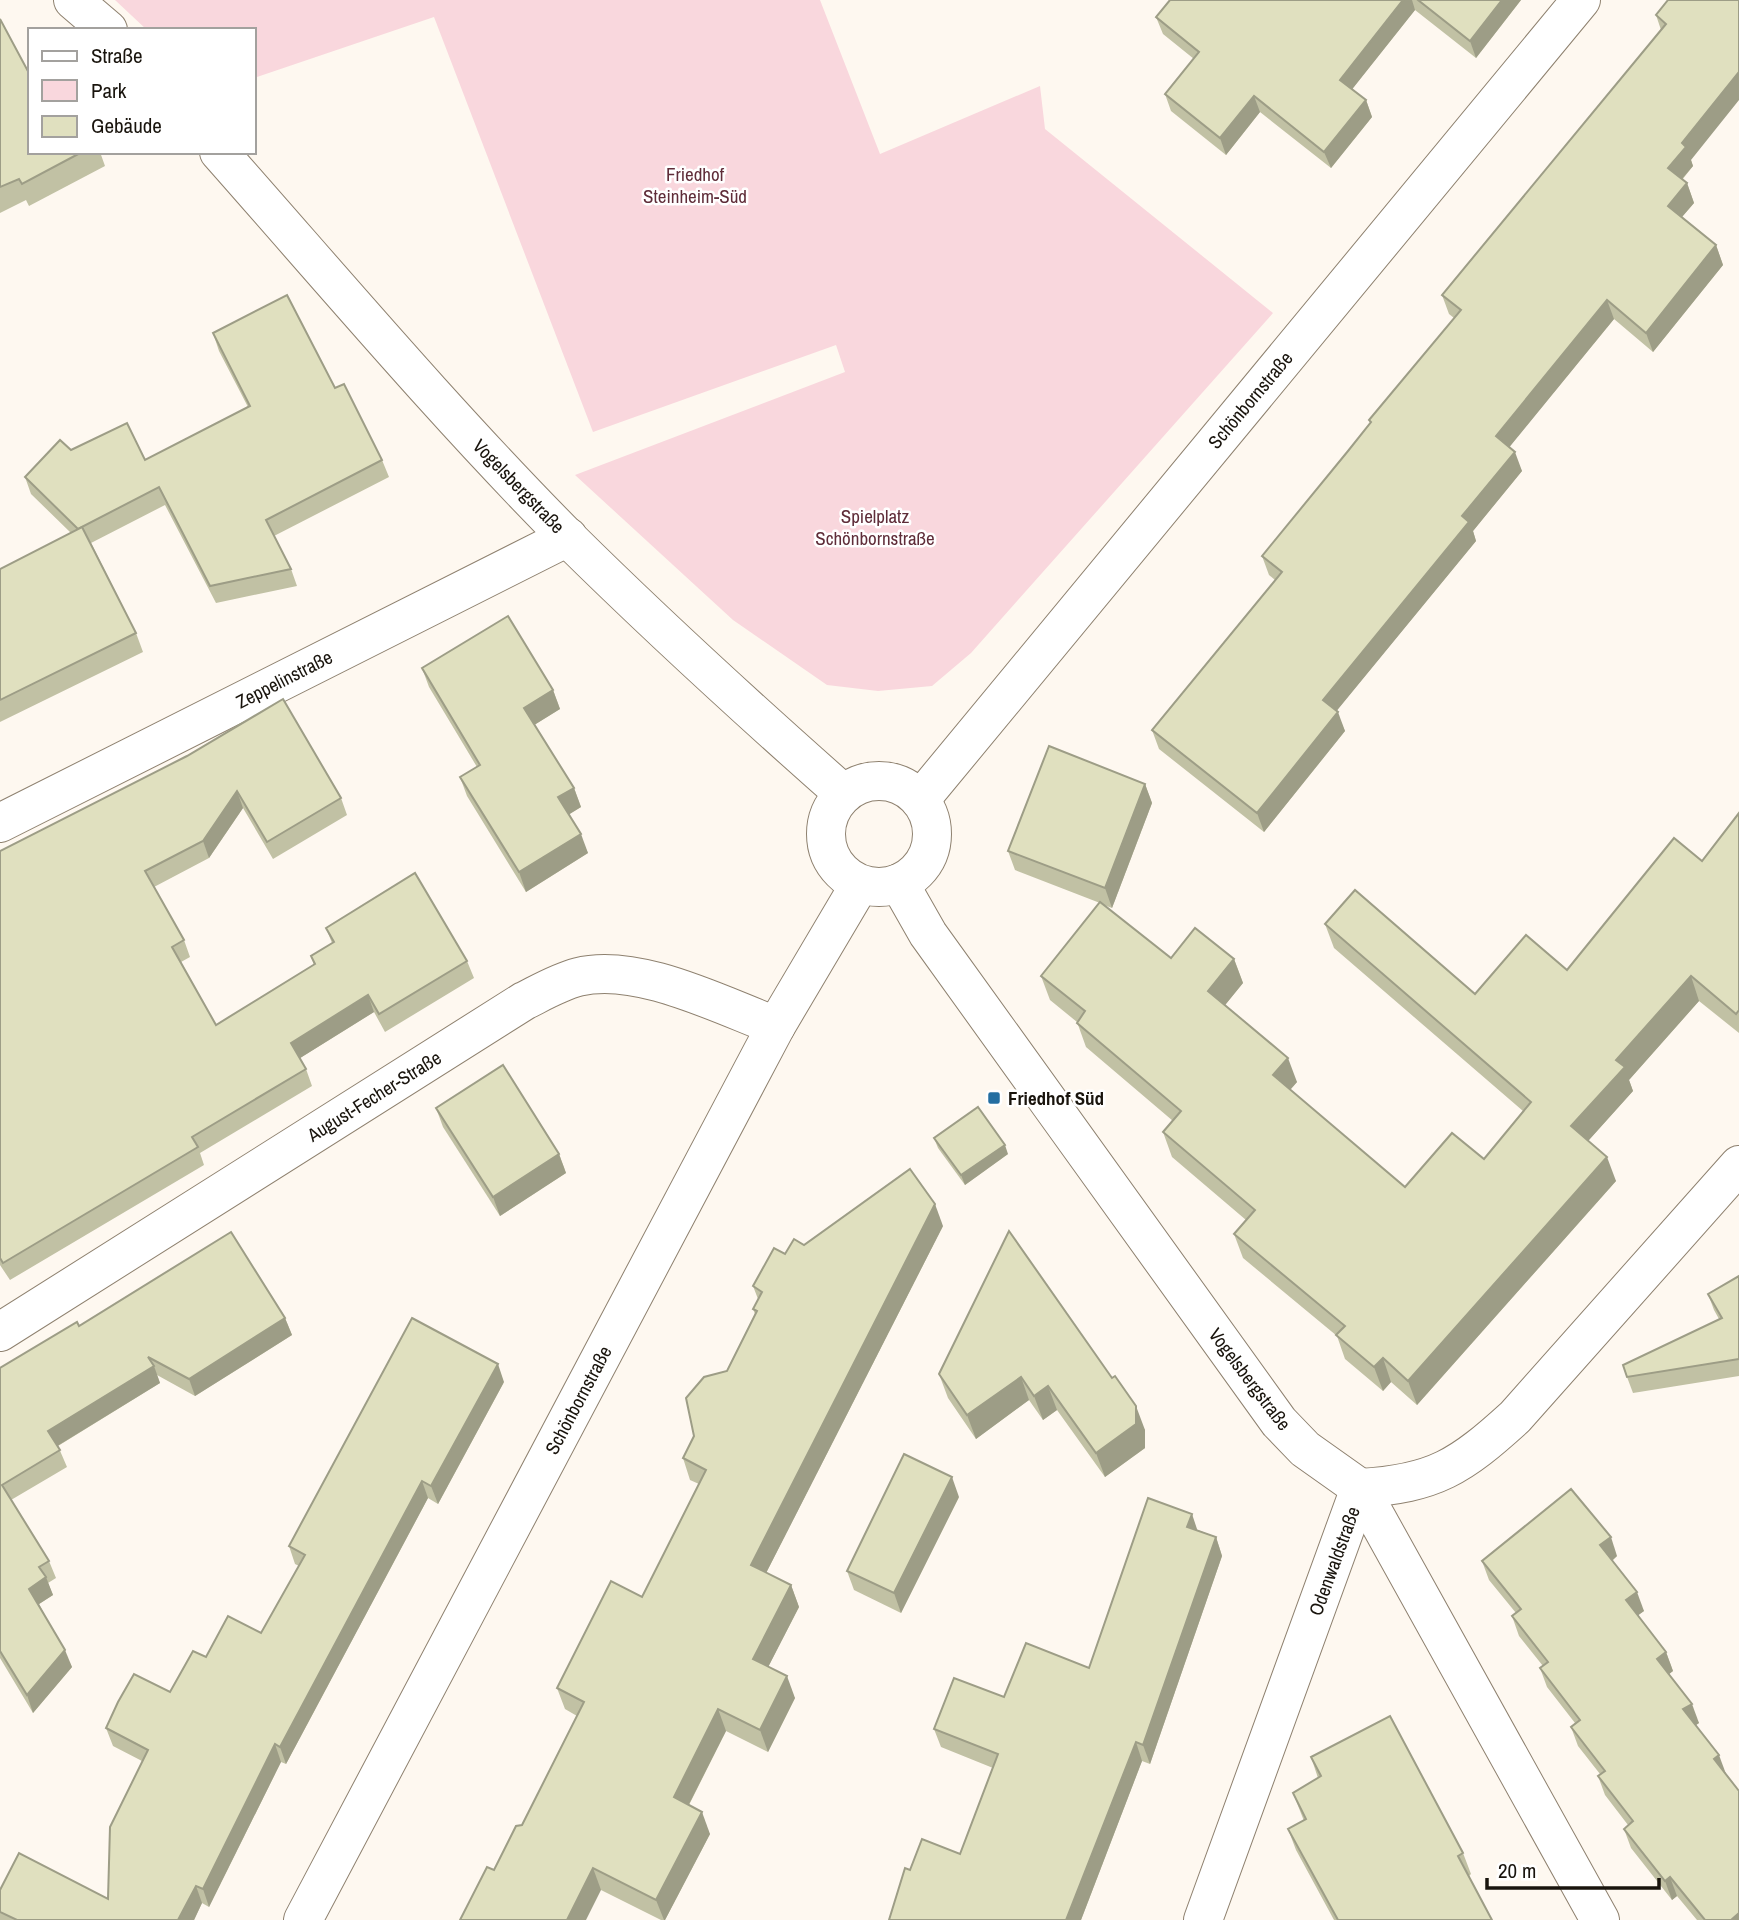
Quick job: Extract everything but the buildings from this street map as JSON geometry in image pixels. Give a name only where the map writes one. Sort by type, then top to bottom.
[{"type":"street","points":[[72,0],[106,28]]},
{"type":"street","name":"Schönbornstraße","points":[[920,800],[1581,0]]},
{"type":"street","name":"Vogelsbergstraße","points":[[221,154],[473,439],[568,537],[705,669],[844,794]]},
{"type":"street","name":"Zeppelinstraße","points":[[0,822],[568,537]]},
{"type":"street","points":[[877,780],[899,785],[920,800],[932,830],[925,861],[916,872],[899,883],[886,887],[860,884],[845,876],[828,849],[828,816],[844,794],[862,783],[877,780]]},
{"type":"street","name":"Vogelsbergstraße","points":[[899,883],[928,934],[1279,1422],[1305,1449],[1360,1488],[1600,1920]]},
{"type":"street","name":"Schönbornstraße","points":[[303,1920],[776,1026],[860,884]]},
{"type":"street","name":"August-Fecher-Straße","points":[[0,1332],[524,1001],[554,985],[579,977],[618,974],[655,981],[776,1026]]},
{"type":"street","name":"Odenwaldstraße","points":[[1203,1920],[1360,1488],[1418,1481],[1452,1469],[1484,1446],[1524,1407],[1739,1165]]},
{"type":"green space","points":[[115,0],[820,0],[880,154],[1040,86],[1045,129],[1273,313],[971,653],[932,686],[878,691],[827,685],[733,620],[575,475],[845,372],[836,345],[593,432],[434,17],[256,77],[256,28],[145,28]]},
{"type":"place","name":"Friedhof Süd","points":[[994,1098]]},
{"type":"park label","name":"Friedhof Steinheim-Süd","points":[[695,185]]},
{"type":"park label","name":"Spielplatz Schönbornstraße","points":[[875,527]]}]
